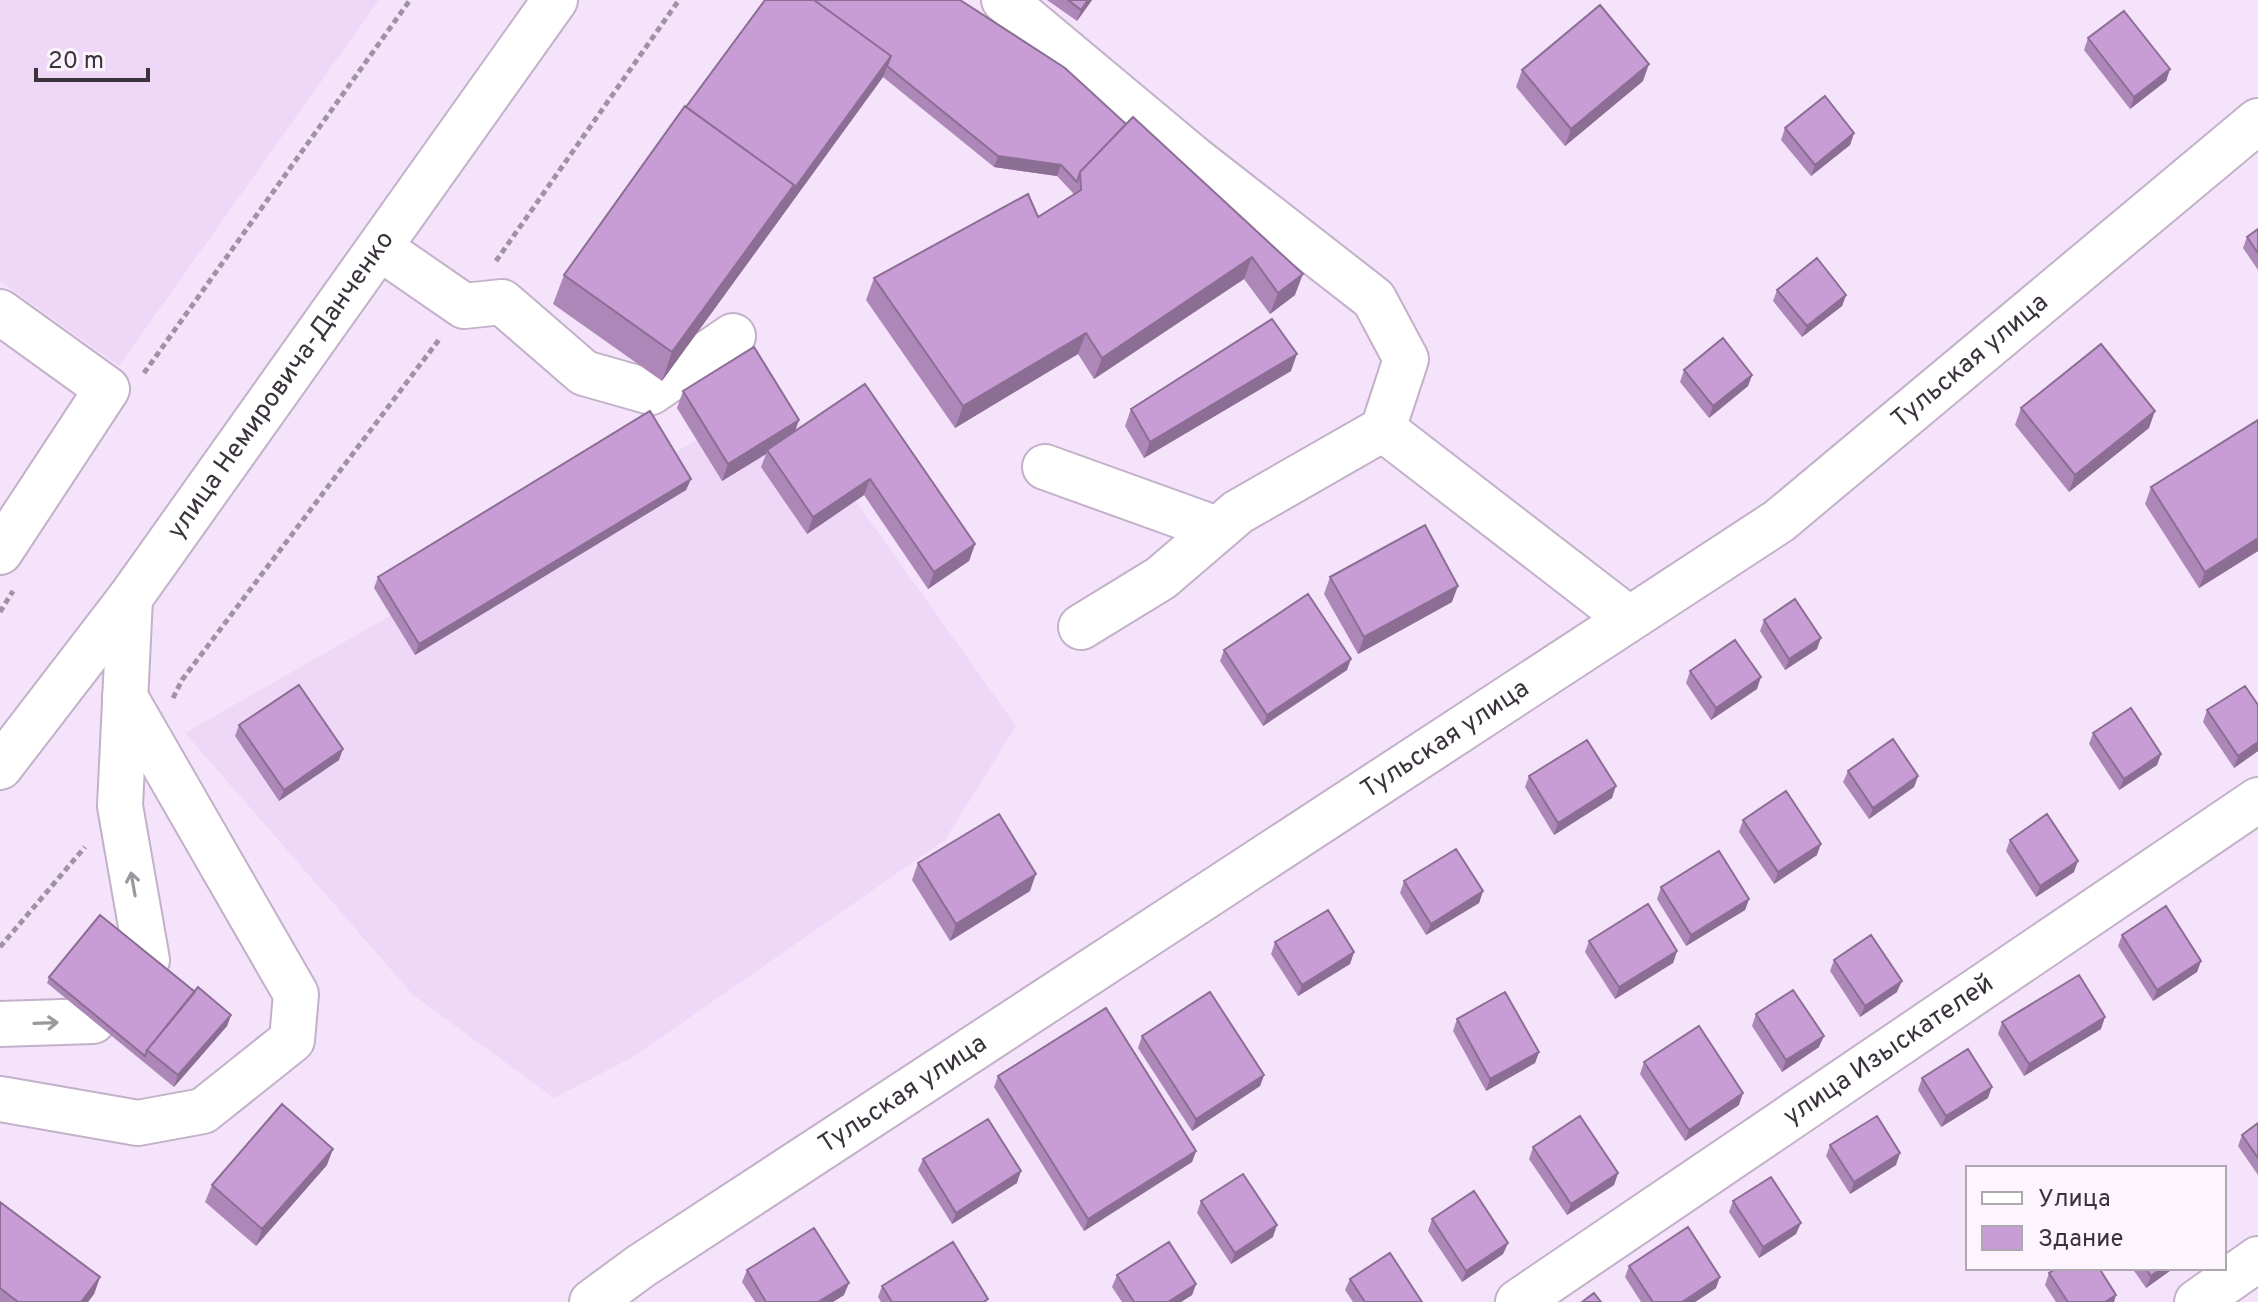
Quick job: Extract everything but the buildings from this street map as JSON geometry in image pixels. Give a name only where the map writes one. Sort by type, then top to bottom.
[{"type":"street","name":"улица Немировича-Данченко","points":[[6,747],[130,598],[555,0]]},
{"type":"street","points":[[1004,0],[1193,158],[1374,299],[1406,359],[1383,429],[1238,512],[1161,578],[1081,627]]},
{"type":"street","name":"Тульская улица","points":[[592,1302],[654,1257],[1779,521],[2258,121]]},
{"type":"street","points":[[380,248],[464,306],[502,302],[584,373],[651,392],[733,336]]},
{"type":"street","points":[[0,312],[107,389],[8,569]]},
{"type":"street","points":[[1383,429],[1628,618]]},
{"type":"street","points":[[1045,467],[1217,529]]},
{"type":"street","points":[[130,598],[120,806],[147,960]]},
{"type":"street","points":[[0,1099],[138,1123],[203,1111],[292,1040],[296,994],[125,697]]},
{"type":"street","name":"улица Изыскателей","points":[[1518,1302],[2258,800]]},
{"type":"street","points":[[0,1024],[93,1021]]},
{"type":"street","points":[[2197,1302],[2258,1259]]},
{"type":"path","points":[[143,374],[410,0]]},
{"type":"path","points":[[151,741],[182,680],[464,306],[679,0]]},
{"type":"path","points":[[0,612],[8,569]]},
{"type":"path","points":[[0,947],[120,806]]},
{"type":"shaded area","points":[[0,0],[379,0],[119,366],[0,281]]},
{"type":"shaded area","points":[[779,393],[1016,726],[945,840],[633,1057],[554,1098],[413,995],[185,733]]}]
